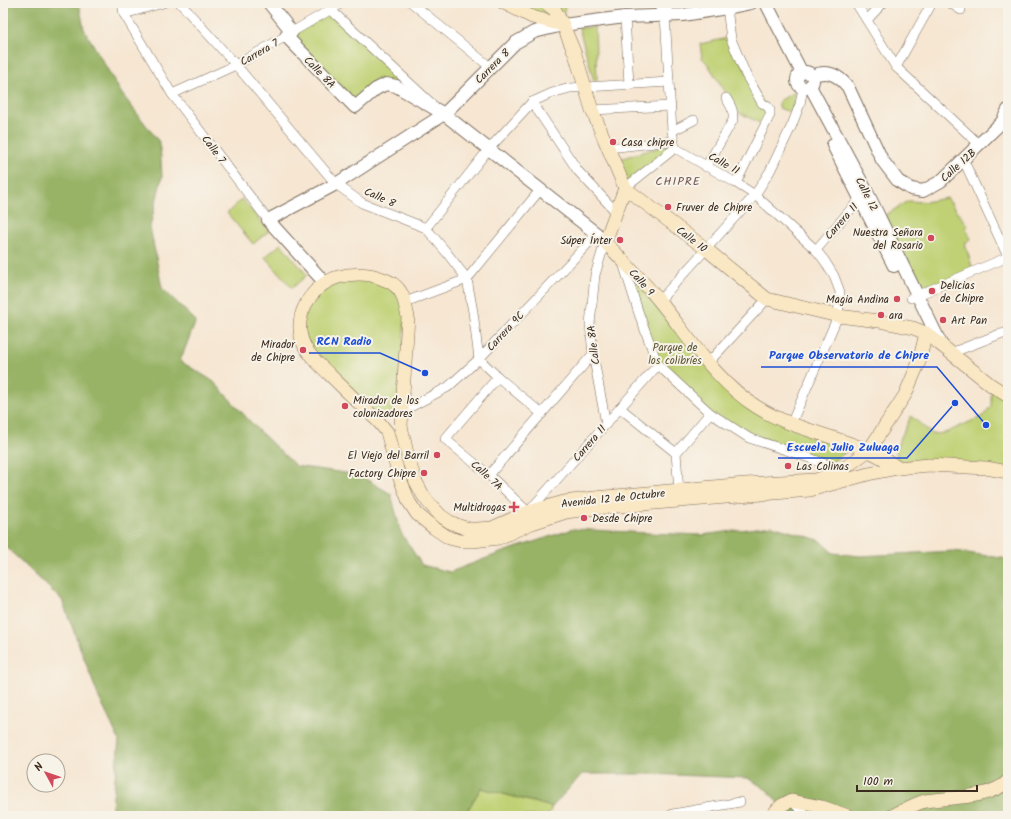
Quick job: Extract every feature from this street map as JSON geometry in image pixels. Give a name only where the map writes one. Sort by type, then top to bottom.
[{"type":"main road","points":[[504,3],[532,16],[563,25]]},
{"type":"main road","name":"Calle 10","points":[[546,3],[555,10],[563,25],[575,54],[592,110],[625,188],[768,298],[838,316],[879,321],[913,328],[926,333]]},
{"type":"main road","name":"Carrera 9C","points":[[601,238],[617,213],[625,188]]},
{"type":"main road","name":"Calle 9","points":[[601,238],[659,301],[708,362],[741,397],[776,418],[868,450],[889,461],[898,468]]},
{"type":"main road","name":"Avenida 12 de Octubre","points":[[926,333],[919,362],[905,396],[868,450],[838,471],[816,480],[745,484],[564,502],[530,518],[499,538],[482,541],[461,541],[450,538],[434,528],[417,514],[409,502],[398,473],[386,432],[378,421],[317,363],[301,339],[299,325],[303,310],[314,294],[325,283],[337,278],[362,274],[376,276],[395,286],[400,291],[405,302],[408,317],[401,412],[403,433],[409,462],[416,482],[428,502],[441,516],[450,522],[469,529],[492,528],[530,518],[595,508],[810,490],[868,474],[898,468],[929,465],[986,468],[1008,472]]},
{"type":"main road","points":[[926,333],[991,385],[1008,396]]},
{"type":"main road","points":[[919,362],[926,355],[947,349]]},
{"type":"main road","points":[[892,816],[923,802],[988,792],[1003,786],[1008,781]]},
{"type":"main road","points":[[772,816],[777,809],[788,801],[822,807],[848,816]]},
{"type":"street","name":"Calle 7","points":[[122,3],[124,14],[172,94],[268,220],[325,283]]},
{"type":"street","points":[[124,14],[163,3]]},
{"type":"street","name":"Calle 8","points":[[180,3],[236,65],[336,184],[362,203],[426,228],[448,253],[467,279],[479,359]]},
{"type":"street","points":[[269,3],[289,34]]},
{"type":"street","name":"Carrera 7","points":[[172,94],[236,65],[342,3]]},
{"type":"street","points":[[412,3],[490,67]]},
{"type":"street","points":[[657,3],[665,15]]},
{"type":"street","points":[[669,3],[665,15],[674,145]]},
{"type":"street","name":"Carrera 8","points":[[268,220],[336,184],[444,114],[515,43],[534,32],[563,25],[625,17],[683,15],[751,3]]},
{"type":"street","name":"Calle 12","points":[[766,3],[807,82],[809,98],[863,195],[914,297],[947,349]]},
{"type":"street","name":"Calle 12B","points":[[807,82],[822,73],[829,73],[841,78],[848,87],[882,160],[898,181],[911,190],[923,191],[941,181],[980,145],[896,67],[856,3]]},
{"type":"street","points":[[867,20],[883,3]]},
{"type":"street","points":[[896,67],[932,3]]},
{"type":"street","points":[[950,3],[961,10]]},
{"type":"street","points":[[727,8],[731,39],[746,75],[762,103],[770,110],[770,115],[736,183]]},
{"type":"street","points":[[331,10],[444,114]]},
{"type":"street","points":[[625,17],[629,84]]},
{"type":"street","name":"Calle 8A","points":[[289,34],[355,107],[376,89],[386,84]]},
{"type":"street","points":[[426,228],[488,150],[532,102],[552,93],[570,88],[669,82]]},
{"type":"street","points":[[659,301],[755,195],[770,170],[792,125],[807,82]]},
{"type":"street","name":"Calle 9","points":[[386,84],[396,86],[444,114],[601,238]]},
{"type":"street","points":[[706,167],[733,120],[733,108],[726,98]]},
{"type":"street","points":[[532,102],[578,171],[617,213]]},
{"type":"street","points":[[592,110],[671,106]]},
{"type":"street","points":[[980,145],[1002,122],[1008,110]]},
{"type":"street","points":[[672,131],[694,120]]},
{"type":"street","points":[[608,148],[674,145]]},
{"type":"street","points":[[625,188],[674,145]]},
{"type":"street","name":"Calle 11","points":[[674,145],[706,167],[755,195],[816,250],[834,276],[840,292],[838,316],[791,424]]},
{"type":"street","points":[[914,297],[1008,257],[964,161]]},
{"type":"street","points":[[405,302],[467,279],[540,190]]},
{"type":"street","name":"Carrera 11","points":[[816,250],[863,195]]},
{"type":"street","name":"Calle 8A","points":[[601,238],[595,275],[590,324],[593,354],[606,424]]},
{"type":"street","name":"Carrera 9C","points":[[401,412],[448,387],[479,359],[601,238]]},
{"type":"street","points":[[622,260],[639,314],[658,365],[710,413],[749,438],[810,458],[828,465],[838,471]]},
{"type":"street","name":"Calle 12","points":[[914,297],[926,333]]},
{"type":"street","points":[[708,362],[768,298]]},
{"type":"street","points":[[947,349],[1008,333]]},
{"type":"street","points":[[489,475],[593,354]]},
{"type":"street","points":[[479,359],[542,414]]},
{"type":"street","name":"Carrera 11","points":[[530,518],[606,424],[658,365]]},
{"type":"street","name":"Calle 7A","points":[[498,377],[445,439],[489,475],[530,518]]},
{"type":"street","points":[[620,408],[676,452]]},
{"type":"street","points":[[679,491],[676,452],[710,413]]},
{"type":"street","points":[[792,801],[806,816]]},
{"type":"street","points":[[670,816],[673,814],[740,802]]},
{"type":"green space","points":[[3,3],[79,3],[84,29],[122,94],[160,143],[162,177],[150,227],[162,288],[196,321],[180,361],[213,381],[259,431],[296,466],[359,475],[391,494],[401,533],[422,565],[450,572],[503,552],[573,529],[702,535],[772,526],[819,540],[833,553],[860,556],[954,551],[1008,559],[1008,816],[790,816],[767,790],[748,778],[649,774],[582,774],[552,807],[481,788],[464,816],[111,816],[119,740],[99,698],[62,600],[3,544]]},
{"type":"green space","points":[[518,3],[534,3],[557,14],[547,3],[565,3],[563,25]]},
{"type":"green space","points":[[331,10],[444,114],[386,82],[353,100],[283,38]]},
{"type":"green space","points":[[595,27],[597,80],[594,81],[579,28]]},
{"type":"green space","points":[[728,38],[766,107],[764,125],[738,112],[707,63],[702,58],[700,44]]},
{"type":"green space","points":[[793,93],[795,94],[792,113],[779,108],[779,101]]},
{"type":"green space","points":[[676,142],[625,188],[613,161]]},
{"type":"green space","points":[[947,198],[967,225],[966,229],[971,239],[965,244],[973,270],[924,292],[884,216],[908,201],[925,202]]},
{"type":"green space","points":[[242,199],[269,231],[253,244],[227,213]]},
{"type":"green space","points":[[281,244],[307,275],[292,288],[265,257]]},
{"type":"green space","name":"Parque de los colibríes","points":[[622,259],[741,397],[850,449],[828,465],[768,445],[710,413],[658,365]]},
{"type":"green space","points":[[376,276],[405,302],[401,412],[378,421],[317,363],[299,320],[325,283]]},
{"type":"green space","points":[[991,385],[1008,396],[1008,472],[897,461],[896,448],[911,416],[932,434],[945,433],[983,416],[991,406]]},
{"type":"green space","points":[[481,788],[552,807],[548,816],[464,816]]},
{"type":"place","name":"Casa chipre","points":[[613,142]]},
{"type":"place","name":"Fruver de Chipre","points":[[668,207]]},
{"type":"place","name":"Nuestra Señora del Rosario","points":[[931,238]]},
{"type":"place","name":"Súper Ínter","points":[[620,240]]},
{"type":"place","name":"Delicias de Chipre","points":[[932,291]]},
{"type":"place","name":"Magia Andina","points":[[897,299]]},
{"type":"place","name":"ara","points":[[881,315]]},
{"type":"place","name":"Art Pan","points":[[943,320]]},
{"type":"place","name":"Mirador de Chipre","points":[[303,350]]},
{"type":"place","name":"RCN Radio","points":[[425,373]]},
{"type":"place","name":"Escuela Julio Zuluaga","points":[[955,403]]},
{"type":"place","name":"Mirador de los colonizadores","points":[[345,406]]},
{"type":"place","name":"Parque Observatorio de Chipre","points":[[986,425]]},
{"type":"place","name":"El Viejo del Barril","points":[[437,455]]},
{"type":"place","name":"Las Colinas","points":[[788,466]]},
{"type":"place","name":"Factory Chipre","points":[[424,473]]},
{"type":"place","name":"Multidrogas","points":[[514,507]]},
{"type":"place","name":"Desde Chipre","points":[[584,518]]},
{"type":"district","name":"CHIPRE","points":[[678,181]]}]
